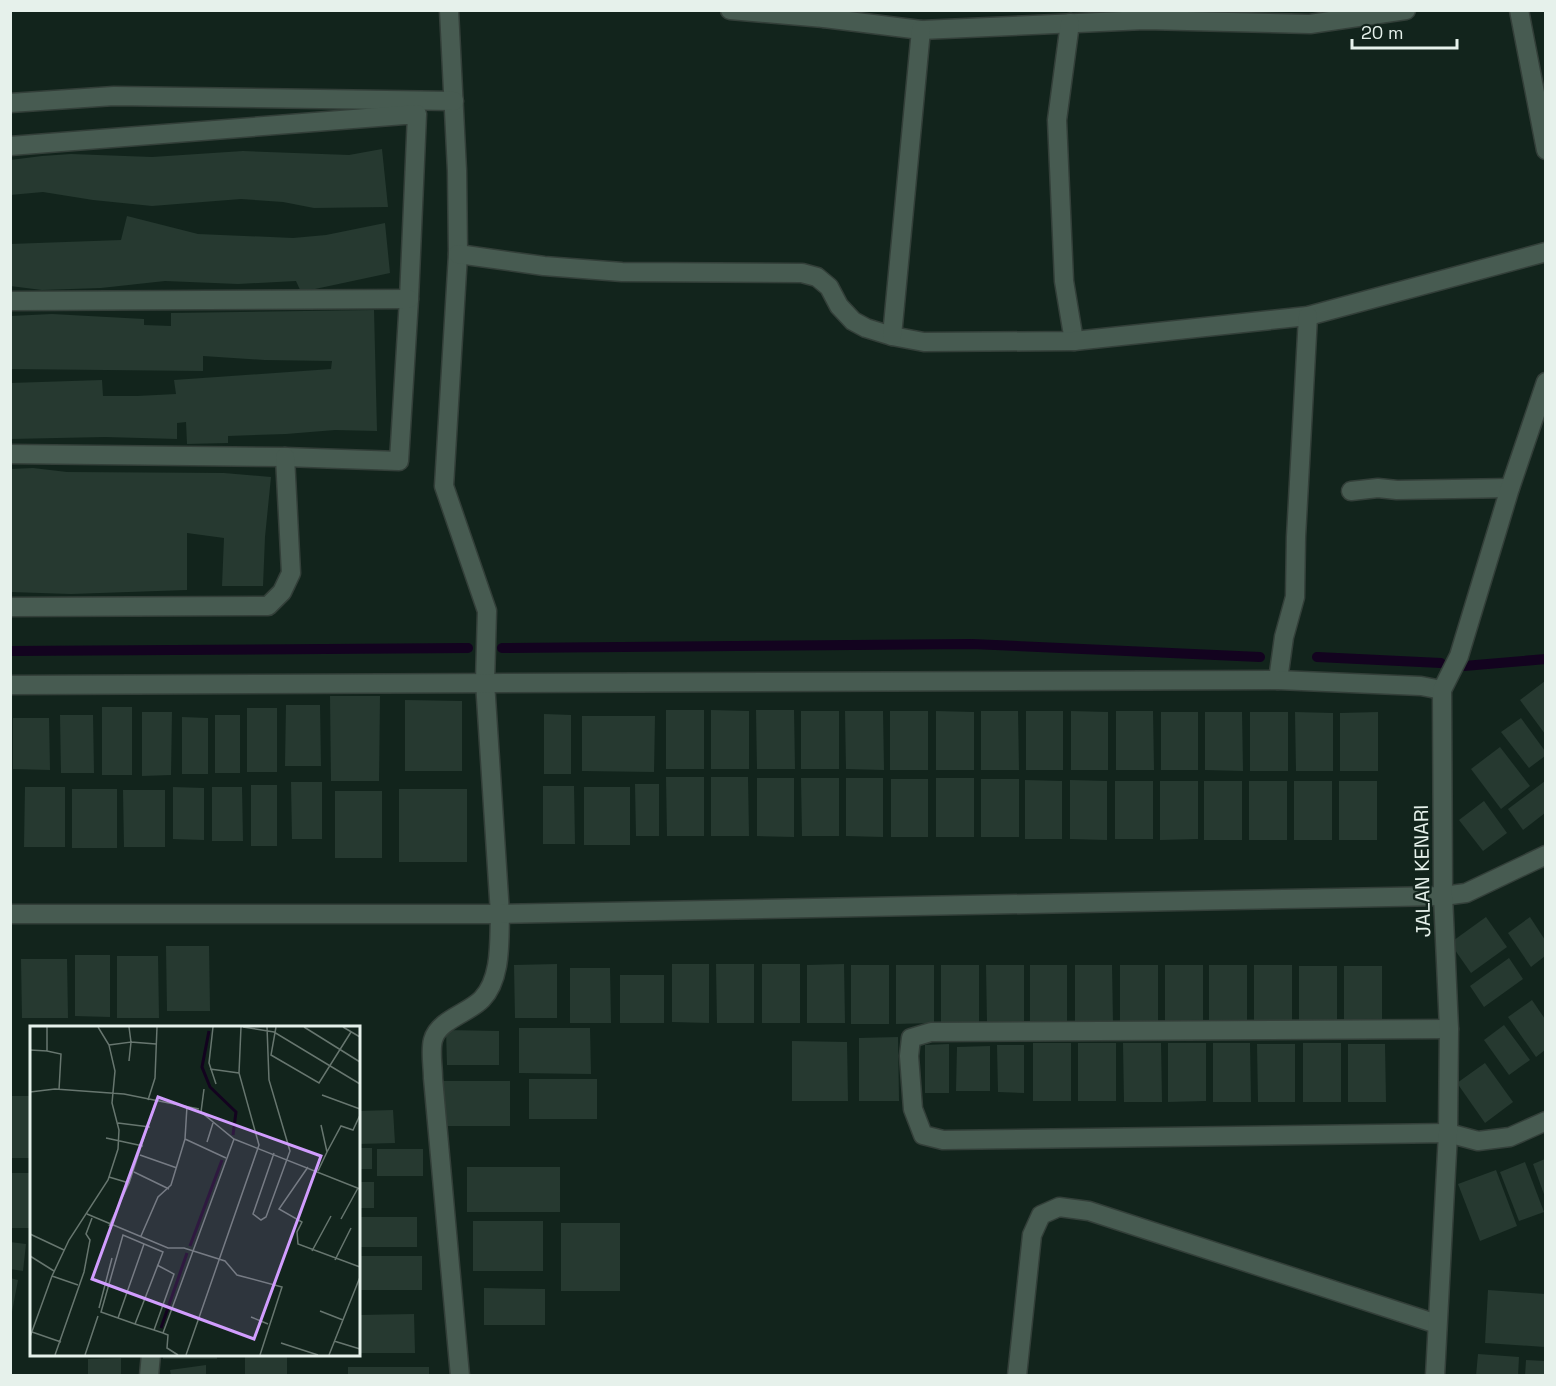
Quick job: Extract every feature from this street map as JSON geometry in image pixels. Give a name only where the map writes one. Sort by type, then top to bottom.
[{"type":"street","points":[[449,10],[458,254],[444,486],[487,611],[485,682],[500,914],[499,951],[495,974],[483,999],[442,1026],[433,1039],[433,1078],[460,1376]]},
{"type":"street","points":[[730,10],[824,14],[921,30],[1070,23],[1144,15],[1309,17],[1406,10]]},
{"type":"street","points":[[1519,10],[1545,150]]},
{"type":"street","points":[[1070,23],[1057,120],[1064,281],[1074,340]]},
{"type":"street","points":[[892,336],[921,30]]},
{"type":"street","points":[[10,103],[114,96],[454,101]]},
{"type":"street","points":[[10,146],[417,114],[399,460],[10,454]]},
{"type":"street","points":[[458,254],[544,266],[622,272],[802,273],[817,277],[829,286],[839,306],[853,321],[866,328],[892,336],[924,342],[1074,340],[1308,316],[1545,252]]},
{"type":"street","points":[[10,301],[409,299]]},
{"type":"street","points":[[1278,680],[1284,637],[1295,597],[1308,316]]},
{"type":"street","name":"JALAN KENARI","points":[[1435,1376],[1448,1133],[1449,1029],[1443,896],[1442,690],[1460,656],[1510,488],[1545,382]]},
{"type":"street","points":[[10,607],[268,606],[282,592],[291,573],[285,457]]},
{"type":"street","points":[[1351,491],[1378,488],[1397,490],[1510,488]]},
{"type":"street","points":[[10,685],[1278,680],[1421,686],[1442,690]]},
{"type":"street","points":[[10,914],[500,914],[1443,896],[1466,893],[1545,855]]},
{"type":"street","points":[[1449,1029],[931,1032],[911,1038],[909,1056],[913,1109],[923,1135],[943,1140],[1448,1133],[1478,1141],[1510,1137],[1545,1121]]},
{"type":"street","points":[[1017,1376],[1032,1235],[1041,1215],[1059,1207],[1089,1211],[1437,1323]]},
{"type":"street","points":[[149,1376],[151,1356]]},
{"type":"building","points":[[382,149],[388,207],[314,208],[283,202],[241,199],[152,206],[43,192],[10,195],[10,160],[42,156],[71,154],[152,157],[243,151],[349,155]]},
{"type":"building","points":[[127,216],[198,234],[293,238],[326,235],[385,223],[390,273],[301,292],[296,281],[238,284],[165,281],[101,288],[42,290],[10,286],[10,244],[121,240]]},
{"type":"building","points":[[374,310],[377,431],[335,430],[228,436],[228,443],[187,444],[186,422],[177,423],[177,439],[105,437],[10,439],[10,383],[102,380],[103,396],[176,394],[174,380],[331,369],[332,361],[203,356],[203,371],[10,369],[10,316],[52,314],[144,319],[144,325],[171,326],[171,313]]},
{"type":"building","points":[[33,468],[67,472],[224,473],[271,477],[263,586],[222,586],[224,538],[187,533],[187,590],[71,594],[10,592],[10,469]]},
{"type":"building","points":[[1545,681],[1545,734],[1520,700]]},
{"type":"building","points":[[330,696],[380,696],[379,781],[331,781]]},
{"type":"building","points":[[405,700],[462,701],[462,771],[405,771]]},
{"type":"building","points":[[286,705],[320,705],[321,766],[285,766]]},
{"type":"building","points":[[102,707],[132,707],[132,775],[102,775]]},
{"type":"building","points":[[247,708],[277,708],[277,772],[247,772]]},
{"type":"building","points":[[666,710],[704,710],[704,769],[666,769]]},
{"type":"building","points":[[711,710],[749,711],[749,769],[711,769]]},
{"type":"building","points":[[756,710],[794,710],[795,769],[757,769]]},
{"type":"building","points":[[801,711],[839,711],[839,769],[801,769]]},
{"type":"building","points":[[845,711],[883,711],[884,770],[846,769]]},
{"type":"building","points":[[890,711],[928,711],[928,770],[890,770]]},
{"type":"building","points":[[936,711],[974,712],[974,770],[936,770]]},
{"type":"building","points":[[981,711],[1018,711],[1019,770],[981,770]]},
{"type":"building","points":[[1026,711],[1063,711],[1063,770],[1026,770]]},
{"type":"building","points":[[1071,711],[1108,712],[1108,770],[1071,770]]},
{"type":"building","points":[[1116,711],[1153,711],[1154,770],[1116,770]]},
{"type":"building","points":[[142,712],[172,712],[171,775],[142,776]]},
{"type":"building","points":[[1161,712],[1198,712],[1198,770],[1161,770]]},
{"type":"building","points":[[1205,712],[1242,712],[1243,771],[1205,770]]},
{"type":"building","points":[[1250,712],[1288,712],[1288,771],[1250,771]]},
{"type":"building","points":[[1295,712],[1333,713],[1333,771],[1296,771]]},
{"type":"building","points":[[1378,712],[1378,771],[1340,771],[1340,713]]},
{"type":"building","points":[[544,714],[571,715],[571,774],[544,774]]},
{"type":"building","points":[[60,715],[93,715],[94,773],[61,773]]},
{"type":"building","points":[[215,715],[240,715],[240,773],[215,773]]},
{"type":"building","points":[[582,716],[655,716],[654,772],[582,771]]},
{"type":"building","points":[[182,717],[208,718],[208,774],[182,774]]},
{"type":"building","points":[[13,718],[49,718],[50,770],[13,769]]},
{"type":"building","points":[[1521,718],[1545,751],[1545,756],[1529,768],[1501,732]]},
{"type":"building","points":[[1500,747],[1530,786],[1501,809],[1471,769]]},
{"type":"building","points":[[666,777],[704,777],[704,836],[667,836]]},
{"type":"building","points":[[711,777],[748,777],[749,836],[711,836]]},
{"type":"building","points":[[757,778],[794,778],[794,837],[757,836]]},
{"type":"building","points":[[801,778],[839,778],[839,836],[802,836]]},
{"type":"building","points":[[846,778],[883,778],[883,837],[846,836]]},
{"type":"building","points":[[936,778],[974,778],[974,837],[936,837]]},
{"type":"building","points":[[891,779],[928,779],[928,837],[891,837]]},
{"type":"building","points":[[981,779],[1019,779],[1019,837],[981,837]]},
{"type":"building","points":[[1025,780],[1062,781],[1062,839],[1025,839]]},
{"type":"building","points":[[1070,780],[1107,781],[1107,840],[1070,839]]},
{"type":"building","points":[[1115,781],[1153,781],[1153,839],[1115,839]]},
{"type":"building","points":[[1160,781],[1198,781],[1198,839],[1160,840]]},
{"type":"building","points":[[1204,781],[1242,781],[1242,840],[1204,840]]},
{"type":"building","points":[[1249,781],[1287,781],[1287,840],[1249,840]]},
{"type":"building","points":[[1294,781],[1332,781],[1332,840],[1294,840]]},
{"type":"building","points":[[1339,781],[1377,781],[1377,840],[1339,840]]},
{"type":"building","points":[[1545,781],[1545,813],[1523,830],[1508,809]]},
{"type":"building","points":[[291,782],[322,782],[322,839],[292,839]]},
{"type":"building","points":[[635,784],[659,784],[659,836],[636,836]]},
{"type":"building","points":[[251,785],[277,785],[277,846],[251,846]]},
{"type":"building","points":[[543,786],[574,786],[575,844],[543,844]]},
{"type":"building","points":[[25,787],[65,787],[65,847],[24,847]]},
{"type":"building","points":[[173,787],[204,788],[204,840],[173,839]]},
{"type":"building","points":[[212,787],[242,787],[243,841],[212,841]]},
{"type":"building","points":[[584,787],[630,787],[630,845],[584,845]]},
{"type":"building","points":[[72,789],[117,789],[117,848],[72,848]]},
{"type":"building","points":[[399,789],[467,789],[467,862],[399,862]]},
{"type":"building","points":[[123,790],[165,790],[165,847],[124,847]]},
{"type":"building","points":[[335,791],[382,791],[382,858],[335,858]]},
{"type":"building","points":[[1484,801],[1507,833],[1483,851],[1459,820]]},
{"type":"building","points":[[1486,917],[1507,947],[1471,973],[1450,943]]},
{"type":"building","points":[[1530,917],[1545,940],[1545,956],[1531,967],[1508,933]]},
{"type":"building","points":[[166,946],[209,946],[210,1011],[167,1011]]},
{"type":"building","points":[[75,955],[110,955],[110,1017],[75,1016]]},
{"type":"building","points":[[117,956],[158,956],[159,1018],[117,1018]]},
{"type":"building","points":[[1509,958],[1523,979],[1484,1007],[1470,986]]},
{"type":"building","points":[[21,959],[67,959],[68,1018],[22,1018]]},
{"type":"building","points":[[557,964],[557,1018],[515,1018],[514,965]]},
{"type":"building","points":[[672,964],[709,964],[709,1023],[672,1022]]},
{"type":"building","points":[[716,964],[754,964],[754,1023],[717,1023]]},
{"type":"building","points":[[762,964],[800,964],[800,1023],[762,1023]]},
{"type":"building","points":[[844,964],[845,1023],[807,1023],[807,965]]},
{"type":"building","points":[[851,965],[889,965],[889,1024],[851,1024]]},
{"type":"building","points":[[896,965],[934,965],[934,1023],[896,1024]]},
{"type":"building","points":[[941,965],[979,965],[979,1024],[941,1024]]},
{"type":"building","points":[[986,965],[1024,965],[1024,1024],[987,1023]]},
{"type":"building","points":[[1030,965],[1067,965],[1067,1023],[1030,1023]]},
{"type":"building","points":[[1075,965],[1112,965],[1113,1024],[1075,1023]]},
{"type":"building","points":[[1120,965],[1158,965],[1158,1023],[1120,1023]]},
{"type":"building","points":[[1165,965],[1203,965],[1203,1024],[1165,1024]]},
{"type":"building","points":[[1209,965],[1247,965],[1247,1024],[1209,1024]]},
{"type":"building","points":[[1254,965],[1292,965],[1292,1024],[1254,1024]]},
{"type":"building","points":[[1299,966],[1337,966],[1337,1024],[1299,1024]]},
{"type":"building","points":[[1344,966],[1382,966],[1382,1024],[1344,1024]]},
{"type":"building","points":[[570,968],[610,968],[611,1023],[570,1023]]},
{"type":"building","points":[[620,975],[664,975],[664,1023],[620,1023]]},
{"type":"building","points":[[1532,1000],[1545,1019],[1545,1050],[1536,1057],[1508,1017]]},
{"type":"building","points":[[1504,1025],[1530,1060],[1509,1075],[1484,1040]]},
{"type":"building","points":[[519,1028],[590,1028],[591,1074],[519,1073]]},
{"type":"building","points":[[446,1030],[499,1031],[499,1065],[447,1065]]},
{"type":"building","points":[[898,1037],[899,1101],[859,1101],[859,1038]]},
{"type":"building","points":[[792,1041],[847,1042],[848,1101],[792,1101]]},
{"type":"building","points":[[1033,1043],[1071,1043],[1071,1101],[1033,1101]]},
{"type":"building","points":[[1078,1043],[1116,1043],[1116,1101],[1078,1101]]},
{"type":"building","points":[[1123,1043],[1161,1043],[1162,1102],[1124,1102]]},
{"type":"building","points":[[1168,1043],[1206,1043],[1206,1101],[1168,1102]]},
{"type":"building","points":[[1213,1043],[1250,1043],[1251,1102],[1213,1102]]},
{"type":"building","points":[[1303,1043],[1341,1043],[1341,1102],[1303,1102]]},
{"type":"building","points":[[949,1044],[949,1093],[925,1093],[925,1045]]},
{"type":"building","points":[[1257,1044],[1295,1044],[1295,1102],[1258,1102]]},
{"type":"building","points":[[1348,1044],[1385,1044],[1386,1102],[1348,1102]]},
{"type":"building","points":[[997,1045],[1024,1045],[1024,1093],[998,1092]]},
{"type":"building","points":[[990,1046],[990,1091],[956,1091],[957,1047]]},
{"type":"building","points":[[1485,1063],[1513,1102],[1485,1123],[1457,1083]]},
{"type":"building","points":[[529,1079],[597,1079],[597,1119],[529,1119]]},
{"type":"building","points":[[440,1081],[510,1081],[510,1126],[440,1126]]},
{"type":"building","points":[[10,1096],[30,1096],[30,1158],[10,1158]]},
{"type":"building","points":[[393,1110],[395,1143],[360,1144],[360,1111]]},
{"type":"building","points":[[360,1148],[372,1148],[372,1169],[360,1169]]},
{"type":"building","points":[[377,1149],[423,1149],[423,1176],[377,1176]]},
{"type":"building","points":[[1545,1159],[1545,1197],[1533,1164]]},
{"type":"building","points":[[1525,1162],[1544,1212],[1519,1221],[1500,1172]]},
{"type":"building","points":[[467,1167],[560,1167],[560,1212],[467,1212]]},
{"type":"building","points":[[1496,1170],[1517,1226],[1480,1241],[1458,1184]]},
{"type":"building","points":[[10,1173],[30,1173],[30,1228],[10,1228]]},
{"type":"building","points":[[360,1182],[374,1182],[374,1208],[360,1208]]},
{"type":"building","points":[[360,1217],[417,1217],[417,1247],[360,1247]]},
{"type":"building","points":[[473,1221],[543,1221],[543,1271],[473,1271]]},
{"type":"building","points":[[561,1223],[620,1223],[620,1291],[561,1291]]},
{"type":"building","points":[[10,1242],[26,1244],[23,1271],[10,1269]]},
{"type":"building","points":[[360,1256],[422,1256],[422,1290],[360,1290]]},
{"type":"building","points":[[10,1278],[18,1280],[12,1312],[10,1312]]},
{"type":"building","points":[[484,1288],[545,1289],[545,1325],[484,1325]]},
{"type":"building","points":[[1488,1290],[1545,1294],[1545,1347],[1485,1343]]},
{"type":"building","points":[[29,1293],[30,1293],[30,1350]]},
{"type":"building","points":[[414,1314],[415,1353],[360,1353],[360,1315]]},
{"type":"building","points":[[1478,1354],[1519,1357],[1518,1376],[1476,1376]]},
{"type":"building","points":[[163,1356],[217,1356],[217,1359],[163,1359]]},
{"type":"building","points":[[245,1356],[287,1356],[287,1376],[245,1376]]},
{"type":"building","points":[[121,1358],[121,1376],[88,1376],[88,1359]]},
{"type":"building","points":[[1526,1360],[1545,1361],[1545,1376],[1525,1376]]},
{"type":"building","points":[[206,1365],[206,1376],[171,1376],[170,1370]]},
{"type":"building","points":[[348,1367],[429,1367],[429,1376],[348,1376]]},
{"type":"waterway","points":[[502,648],[972,644],[1260,657]]},
{"type":"waterway","points":[[10,651],[468,648]]},
{"type":"waterway","points":[[1317,657],[1441,663]]},
{"type":"waterway","points":[[1464,666],[1546,659]]}]
